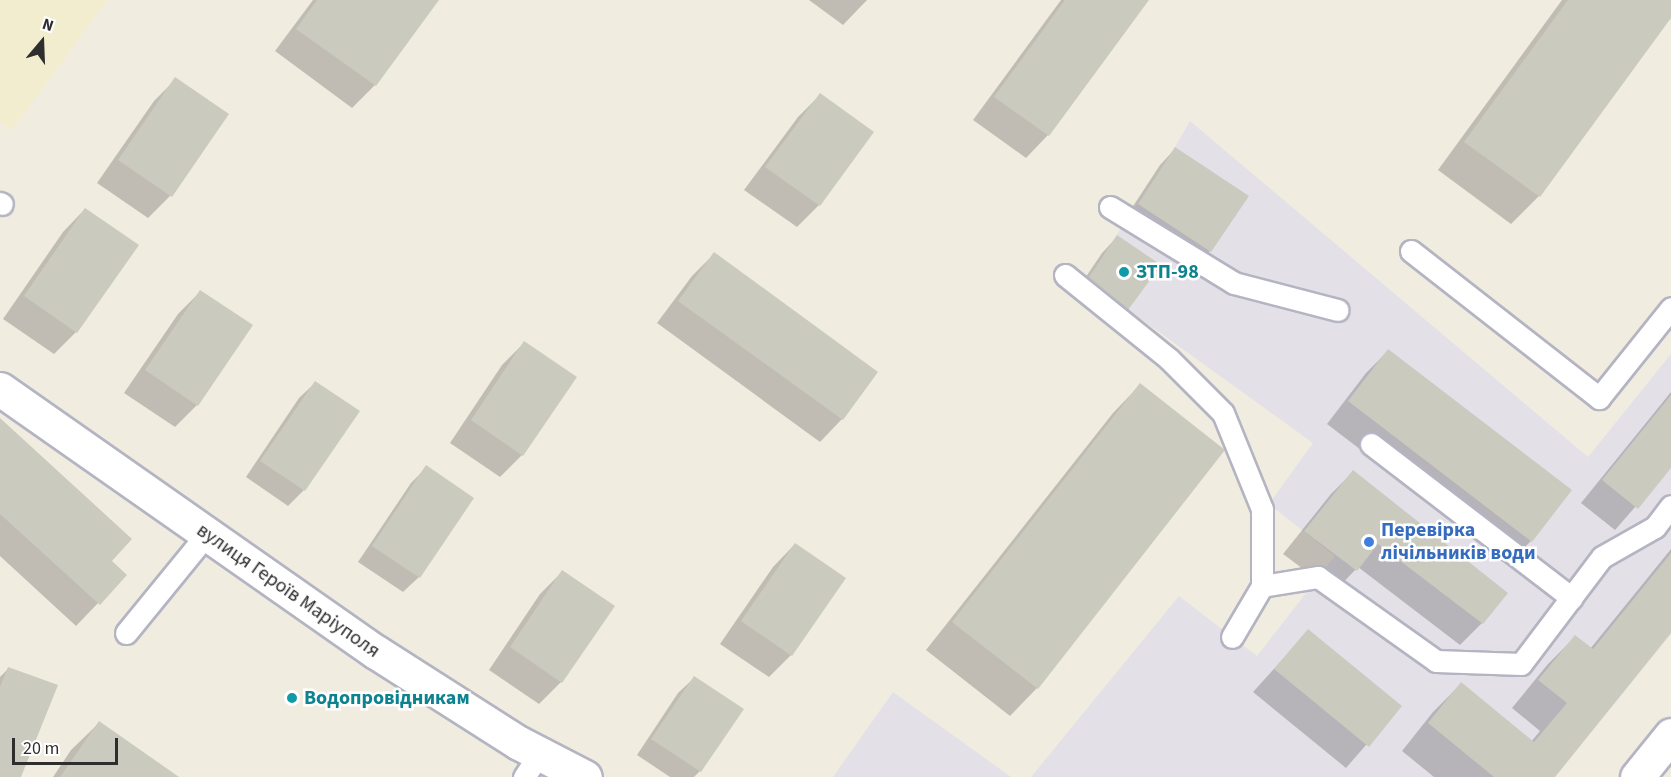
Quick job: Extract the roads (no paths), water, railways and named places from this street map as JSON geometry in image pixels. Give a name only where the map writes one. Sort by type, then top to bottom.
[{"type":"street","name":"вулиця Героїв Маріуполя","points":[[0,389],[376,652],[532,765],[585,777]]},
{"type":"street","points":[[1637,777],[1671,735]]},
{"type":"lane","points":[[1110,207],[1234,283],[1338,310]]},
{"type":"lane","points":[[1411,251],[1599,398],[1671,308]]},
{"type":"lane","points":[[1065,275],[1169,359],[1223,413],[1262,509],[1262,586],[1232,638]]},
{"type":"lane","points":[[1371,444],[1572,598]]},
{"type":"lane","points":[[1262,586],[1318,577],[1436,661],[1521,664],[1602,557],[1655,527],[1671,506]]},
{"type":"lane","points":[[126,633],[206,535]]},
{"type":"place","name":"ЗТП-98","points":[[1124,272]]},
{"type":"place","name":"Перевірка лічільників води","points":[[1369,542]]},
{"type":"place","name":"Водопровідникам","points":[[292,698]]}]
